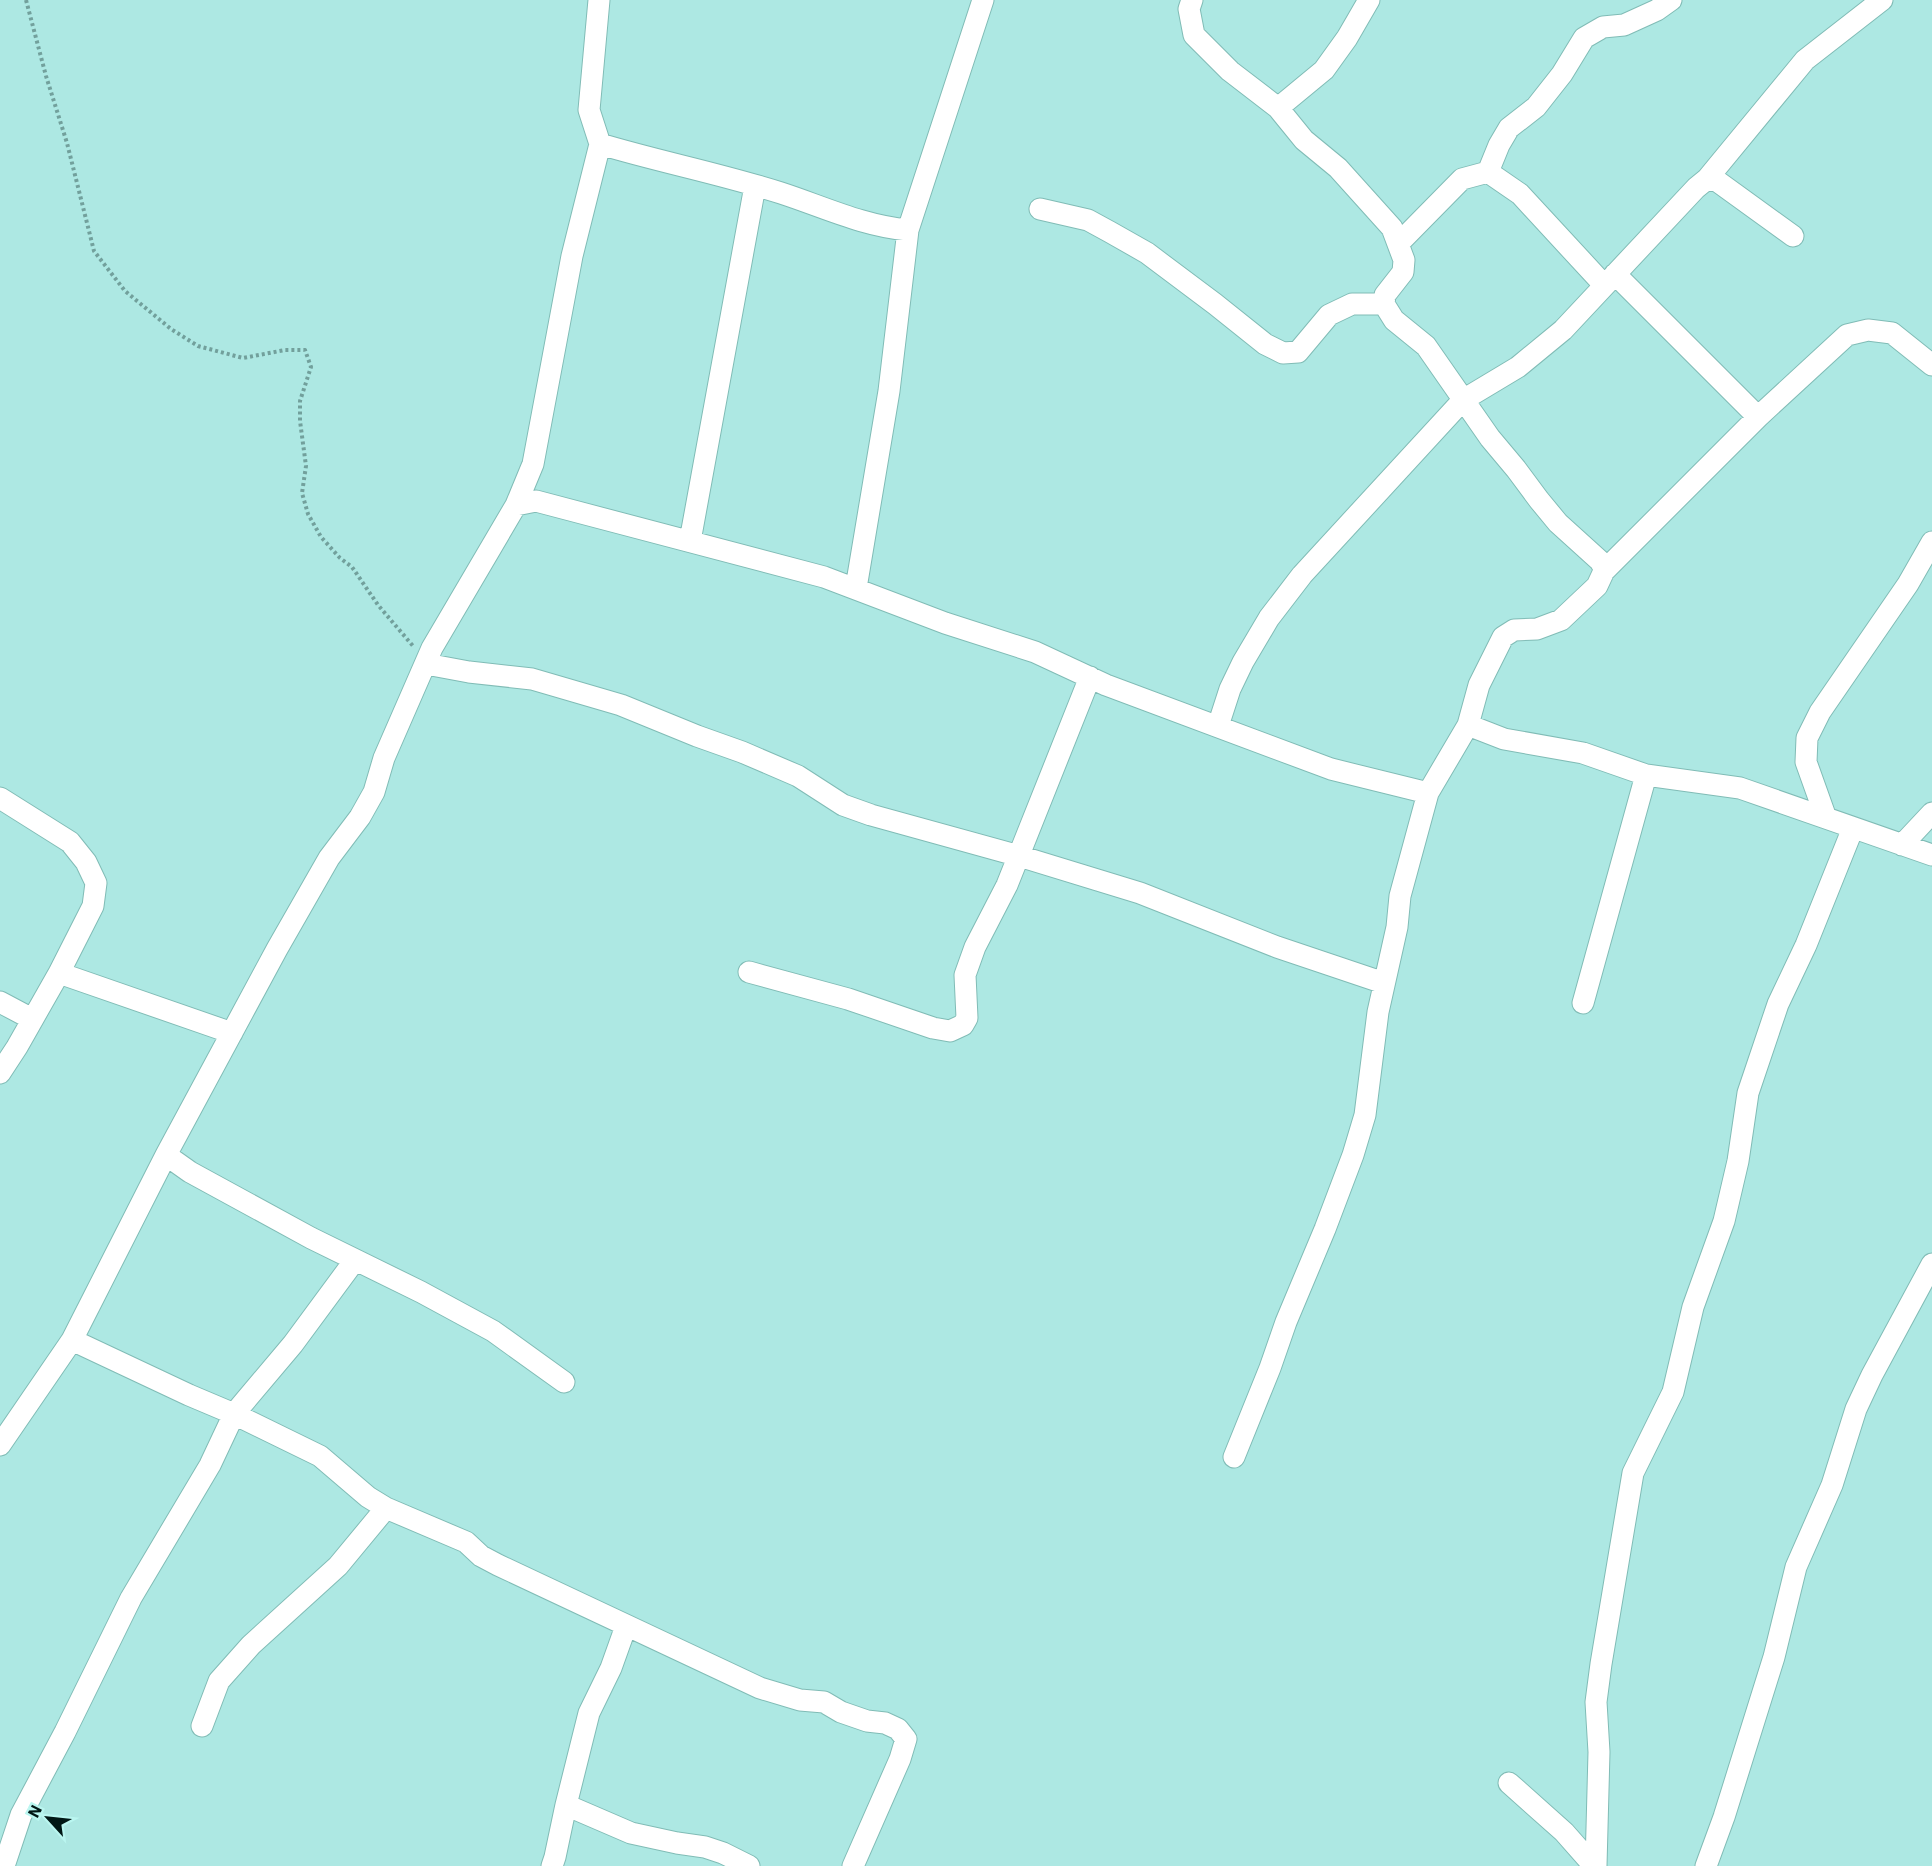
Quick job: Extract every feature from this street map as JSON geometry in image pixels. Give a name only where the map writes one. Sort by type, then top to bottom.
[{"type":"street","points":[[0,1445],[72,1340],[166,1155],[277,949],[329,858],[360,817],[374,792],[384,758],[432,648],[516,504],[533,464],[572,256],[600,144],[589,110],[599,0]]},
{"type":"street","points":[[856,588],[888,391],[908,230],[983,0]]},
{"type":"street","points":[[1192,0],[1190,9],[1194,35],[1230,71],[1278,108],[1305,140],[1338,168],[1392,228],[1404,260],[1403,272],[1385,295],[1384,304],[1395,320],[1426,346],[1463,400],[1539,500],[1558,523],[1600,561],[1604,571]]},
{"type":"street","points":[[1278,108],[1324,70],[1347,38],[1369,0]]},
{"type":"street","points":[[1488,172],[1509,128],[1536,107],[1562,74],[1584,38],[1603,27],[1624,25],[1657,10],[1671,0]]},
{"type":"street","points":[[1218,726],[1230,689],[1243,662],[1269,618],[1302,575],[1463,400],[1518,368],[1563,330],[1707,179],[1804,60],[1882,0]]},
{"type":"street","points":[[600,144],[755,186],[858,221],[886,228],[908,230]]},
{"type":"street","points":[[1399,243],[1462,179],[1488,172],[1520,194],[1758,417]]},
{"type":"street","points":[[1707,179],[1717,181],[1793,236]]},
{"type":"street","points":[[690,541],[755,186]]},
{"type":"street","points":[[1040,209],[1088,220],[1147,253],[1264,344],[1283,353],[1298,352],[1329,315],[1352,304],[1384,304]]},
{"type":"street","points":[[1234,1457],[1325,1229],[1353,1155],[1365,1115],[1378,1012],[1397,927],[1400,896],[1428,792],[1468,725],[1479,685],[1503,637],[1514,630],[1537,629],[1561,620],[1597,586],[1604,571],[1758,417],[1847,335],[1868,330],[1892,333],[1932,365]]},
{"type":"street","points":[[516,504],[536,501],[824,577],[945,623],[1035,652],[1090,677],[1331,769],[1428,792]]},
{"type":"street","points":[[1826,818],[1806,762],[1807,738],[1820,712],[1908,584],[1932,542]]},
{"type":"street","points":[[426,664],[469,672],[532,679],[621,705],[798,776],[843,805],[861,812],[1140,893],[1277,947],[1384,983]]},
{"type":"street","points":[[749,972],[848,999],[933,1028],[950,1031],[963,1025],[967,1018],[965,975],[975,947],[1007,885],[1090,677]]},
{"type":"street","points":[[1468,725],[1504,739],[1583,753],[1646,775],[1740,789],[1932,855]]},
{"type":"street","points":[[1583,1003],[1646,775]]},
{"type":"street","points":[[0,798],[70,843],[86,862],[96,883],[93,906],[59,973],[0,1073]]},
{"type":"street","points":[[1902,845],[1932,813]]},
{"type":"street","points":[[1595,1866],[1599,1752],[1596,1702],[1633,1473],[1673,1392],[1694,1307],[1724,1221],[1738,1161],[1748,1093],[1778,1004],[1806,945],[1853,828]]},
{"type":"street","points":[[59,973],[232,1033]]},
{"type":"street","points":[[0,1002],[32,1019]]},
{"type":"street","points":[[166,1155],[190,1172],[492,1331],[564,1382]]},
{"type":"street","points":[[4,1866],[21,1815],[131,1598],[210,1465],[234,1414],[293,1344],[355,1260]]},
{"type":"street","points":[[1706,1866],[1724,1817],[1774,1657],[1796,1567],[1832,1485],[1860,1400],[1932,1264]]},
{"type":"street","points":[[72,1340],[320,1456],[368,1497],[386,1508],[428,1527],[451,1534],[498,1565],[626,1626],[760,1688],[800,1700],[824,1702],[841,1712],[898,1729],[906,1739],[900,1758],[854,1866]]},
{"type":"street","points":[[202,1726],[219,1681],[251,1645],[338,1566],[386,1508]]},
{"type":"street","points":[[552,1866],[590,1713],[611,1668],[626,1626]]},
{"type":"street","points":[[1509,1782],[1564,1832],[1595,1866]]},
{"type":"street","points":[[566,1805],[631,1833],[723,1852],[749,1866]]},
{"type":"path","points":[[26,0],[67,143],[94,251],[125,291],[171,329],[198,346],[243,358],[285,350],[305,350],[311,368],[300,401],[300,421],[306,466],[302,493],[308,514],[321,537],[340,558],[352,567],[378,605],[415,647],[426,664]]}]
